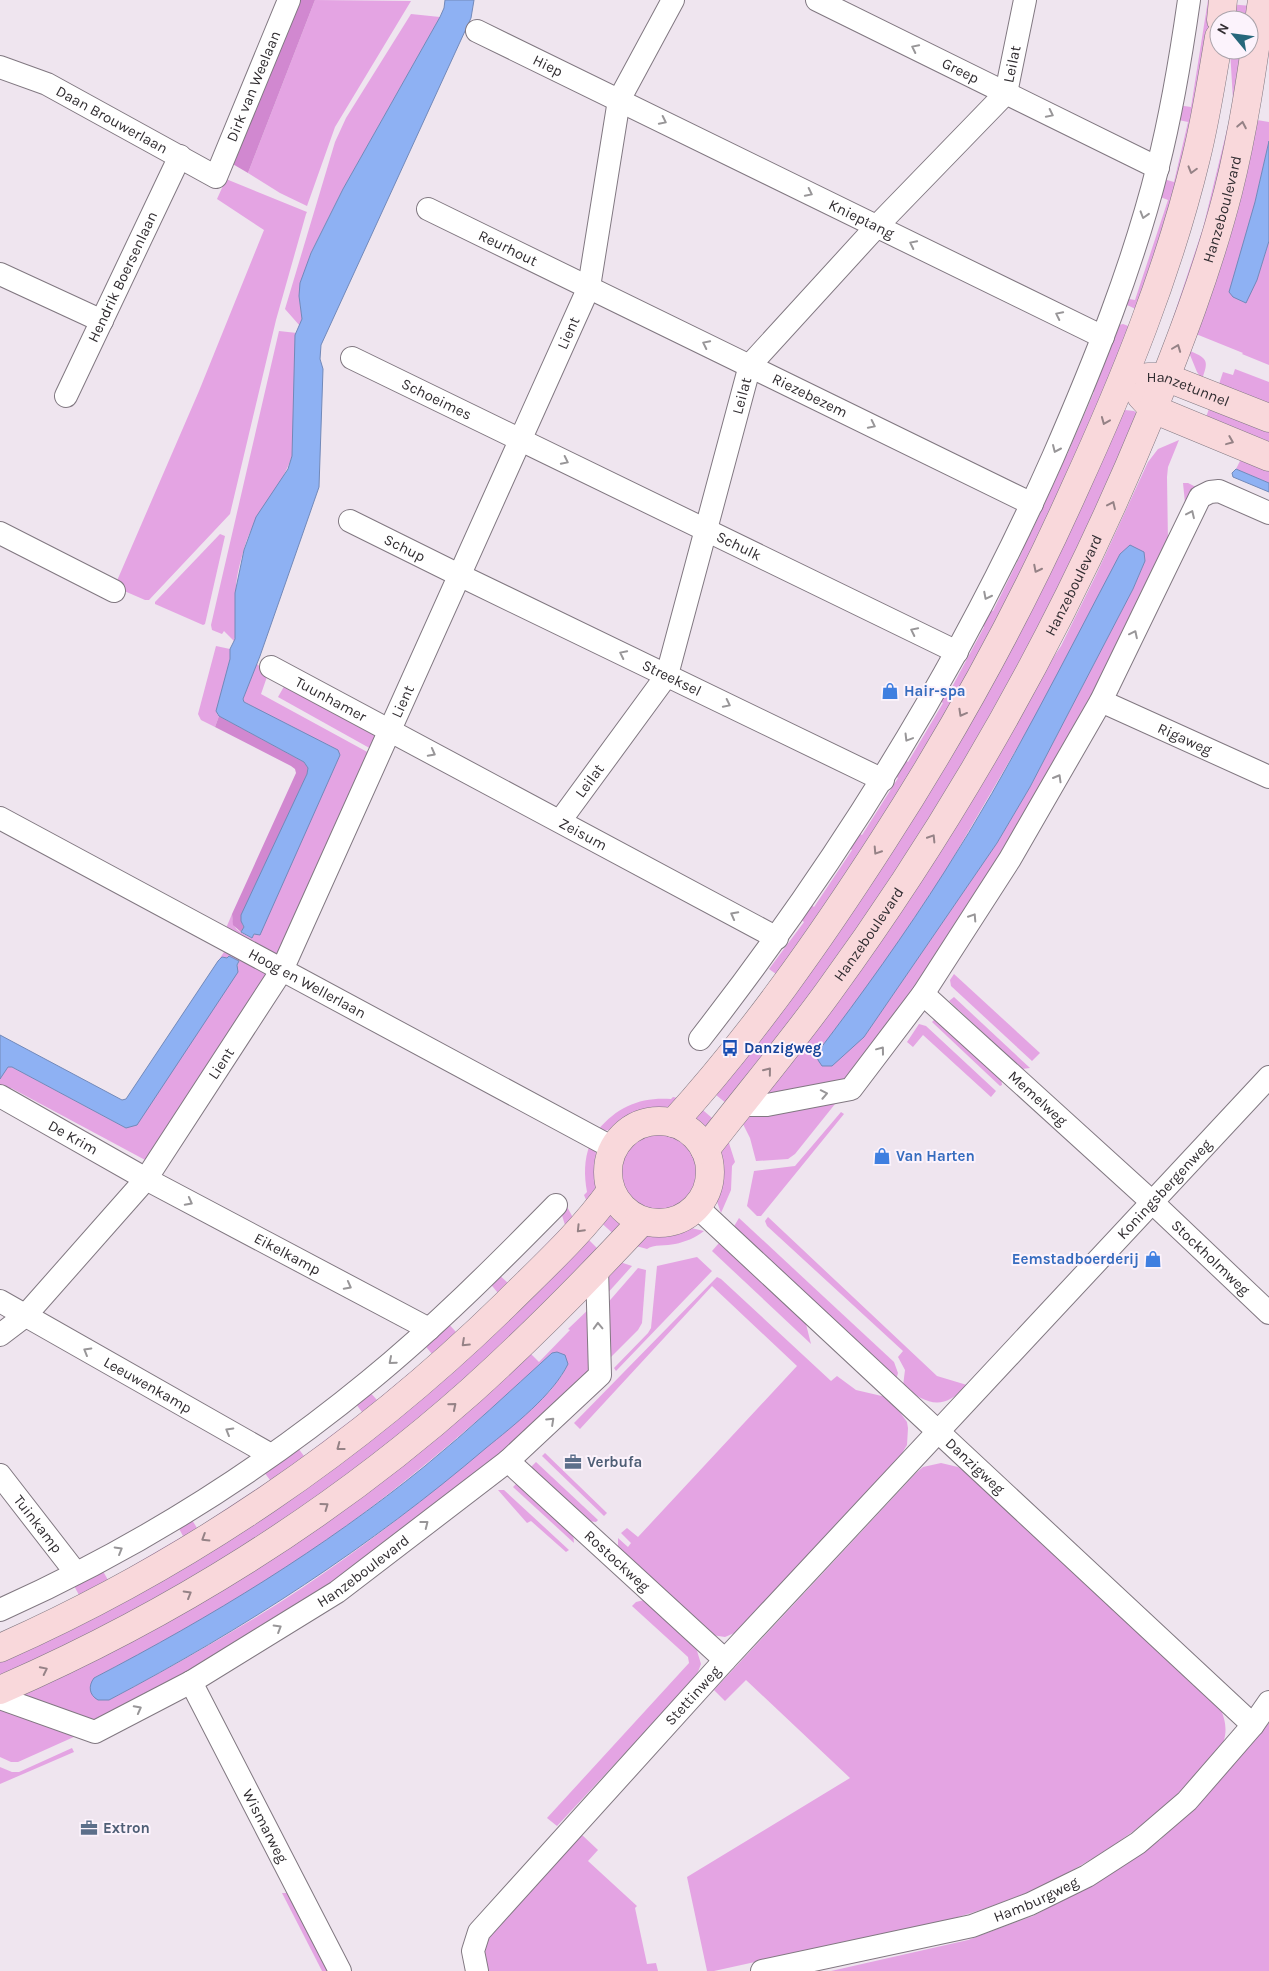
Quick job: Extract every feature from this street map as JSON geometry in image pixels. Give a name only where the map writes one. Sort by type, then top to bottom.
[{"type":"main road","name":"Hanzeboulevard","points":[[706,1150],[830,990],[916,863],[990,743],[1079,575],[1125,477],[1206,268],[1228,190],[1248,93],[1262,0]]},
{"type":"main road","points":[[674,1123],[801,963],[862,874],[948,737],[982,676],[1048,547],[1098,437],[1144,327],[1172,243],[1196,159],[1215,60]]},
{"type":"main road","name":"Hanzetunnel","points":[[1124,376],[1165,377],[1269,418]]},
{"type":"main road","name":"Hanzetunnel","points":[[1124,376],[1152,409],[1269,457]]},
{"type":"main road","points":[[660,1121],[674,1123],[686,1128],[696,1136],[706,1150],[710,1170],[709,1183],[705,1195],[697,1207],[688,1215],[676,1221],[662,1224],[642,1221],[625,1211],[616,1201],[611,1191],[608,1162],[613,1148],[633,1128],[646,1123],[660,1121]]},
{"type":"main road","points":[[0,1648],[82,1609],[178,1555],[238,1518],[342,1445],[448,1359],[591,1217],[611,1191]]},
{"type":"main road","points":[[0,1690],[92,1647],[150,1616],[233,1568],[319,1510],[386,1461],[469,1392],[534,1333],[642,1221]]},
{"type":"street","name":"Dirk van Weelaan","points":[[218,171],[289,0]]},
{"type":"street","name":"Lient","points":[[0,1335],[25,1316],[146,1179],[282,970],[589,287],[619,100],[673,0]]},
{"type":"street","name":"Greep","points":[[817,0],[1158,168]]},
{"type":"street","name":"Leilat","points":[[560,821],[667,676],[750,365],[877,226],[1006,93],[1025,0]]},
{"type":"street","points":[[700,1039],[777,938],[883,780],[957,652],[1032,504],[1103,337],[1124,278],[1158,168],[1172,103],[1189,0]]},
{"type":"street","name":"Hiep","points":[[477,31],[619,100]]},
{"type":"street","name":"Daan Brouwerlaan","points":[[0,67],[47,84],[216,177],[218,171]]},
{"type":"street","name":"Knieptang","points":[[619,100],[1103,337]]},
{"type":"street","name":"Hendrik Boersenlaan","points":[[66,396],[180,156]]},
{"type":"street","name":"Reurhout","points":[[428,209],[589,287]]},
{"type":"street","points":[[0,274],[102,321]]},
{"type":"street","name":"Riezebezem","points":[[589,287],[1032,504]]},
{"type":"street","name":"Schoeimes","points":[[352,358],[522,439]]},
{"type":"street","name":"Schulk","points":[[522,439],[957,652]]},
{"type":"street","points":[[741,1104],[767,1105],[851,1089],[923,994],[1010,859],[1100,701],[1196,504],[1205,493],[1219,491],[1269,513]]},
{"type":"street","name":"Schup","points":[[350,521],[459,575]]},
{"type":"street","points":[[0,533],[114,591]]},
{"type":"street","name":"Streeksel","points":[[459,575],[883,780]]},
{"type":"street","name":"Tuunhamer","points":[[271,667],[389,730]]},
{"type":"street","name":"Rigaweg","points":[[1100,701],[1269,777]]},
{"type":"street","name":"Zeisum","points":[[389,730],[777,938]]},
{"type":"street","name":"Hoog en Wellerlaan","points":[[0,818],[613,1148]]},
{"type":"street","name":"Memelweg","points":[[923,994],[1152,1202]]},
{"type":"street","name":"Koningsbergenweg","points":[[938,1433],[1269,1077]]},
{"type":"street","name":"De Krim","points":[[0,1096],[146,1179]]},
{"type":"street","name":"Eikelkamp","points":[[146,1179],[429,1329]]},
{"type":"street","name":"Stockholmweg","points":[[1152,1202],[1269,1313]]},
{"type":"street","points":[[0,1610],[76,1574],[158,1528],[271,1456],[369,1381],[429,1329],[556,1205]]},
{"type":"street","name":"Danzigweg","points":[[697,1207],[1254,1725]]},
{"type":"street","name":"Hanzeboulevard","points":[[0,1698],[95,1732],[191,1682],[338,1592],[508,1461],[600,1375],[597,1269]]},
{"type":"street","name":"Leeuwenkamp","points":[[0,1301],[271,1456]]},
{"type":"street","name":"Stettinweg","points":[[477,1971],[473,1951],[479,1932],[726,1660],[938,1433]]},
{"type":"street","name":"Rostockweg","points":[[508,1461],[726,1660]]},
{"type":"street","name":"Tuinkamp","points":[[0,1475],[76,1574]]},
{"type":"street","name":"Wismarweg","points":[[191,1682],[340,1971]]},
{"type":"street","points":[[1254,1725],[1269,1702]]},
{"type":"street","name":"Hamburgweg","points":[[762,1971],[972,1926],[1030,1904],[1087,1876],[1138,1843],[1187,1801],[1254,1725]]},
{"type":"shaded area","points":[[297,0],[315,0],[248,173],[231,163]]},
{"type":"shaded area","points":[[315,0],[411,1],[335,127],[307,206],[280,193],[248,173]]},
{"type":"shaded area","points":[[1208,0],[1216,0],[1215,10],[1209,10],[1209,59],[1142,312],[1127,305],[1129,299],[1135,300],[1168,200],[1155,195],[1160,178],[1174,182],[1188,122],[1174,119],[1177,105],[1191,107]]},
{"type":"shaded area","points":[[1229,4],[1251,6],[1251,10],[1229,10]]},
{"type":"shaded area","points":[[411,14],[440,17],[343,189],[311,253],[299,296],[302,319],[300,326],[285,309],[335,142],[346,118]]},
{"type":"shaded area","points":[[1231,60],[1249,60],[1178,327],[1171,324],[1203,228],[1233,100]]},
{"type":"shaded area","points":[[1257,120],[1269,122],[1269,141],[1255,202],[1257,280],[1269,241],[1269,365],[1191,332]]},
{"type":"shaded area","points":[[226,179],[307,212],[276,320],[230,514],[149,600],[145,600],[122,590],[116,583],[199,391],[264,230],[217,199]]},
{"type":"shaded area","points":[[1123,324],[1136,329],[1113,388],[913,785],[776,974],[769,969],[804,922],[798,917],[808,903],[814,907],[852,850],[847,846],[856,832],[862,835],[898,778],[893,774],[902,758],[908,762],[943,703],[937,699],[945,684],[952,687],[984,627],[978,623],[986,608],[993,611],[1023,550],[1017,546],[1025,530],[1031,533],[1059,472],[1053,468],[1060,452],[1067,455],[1094,392],[1087,389],[1094,372],[1100,374],[1119,325]]},
{"type":"shaded area","points":[[279,331],[297,333],[292,456],[281,480],[248,536],[236,583],[237,624],[234,641],[224,631],[222,634],[212,630],[211,625]]},
{"type":"shaded area","points":[[1188,350],[1205,360],[1206,367],[1202,379],[1197,372]]},
{"type":"shaded area","points":[[1235,369],[1269,382],[1269,408],[1218,387],[1223,372],[1233,375]]},
{"type":"shaded area","points":[[1210,406],[1269,429],[1269,445],[1205,420]]},
{"type":"shaded area","points":[[1125,410],[1134,411],[1138,414],[1139,429],[943,813],[732,1108],[710,1090],[802,971],[1121,412]]},
{"type":"shaded area","points":[[1179,440],[1168,467],[1168,543],[1079,730],[921,984],[843,1081],[759,1096],[1061,646],[1148,462],[1158,449]],"holes":[[[1145,561],[1133,589],[1030,787],[997,843],[864,1037],[817,1053],[876,975],[946,870],[1028,729]]]},
{"type":"shaded area","points":[[1242,457],[1269,468],[1269,483],[1236,469]]},
{"type":"shaded area","points":[[1183,483],[1188,483],[1200,489],[1186,513]]},
{"type":"shaded area","points":[[220,534],[225,536],[205,624],[203,625],[155,604],[155,602]]},
{"type":"shaded area","points":[[216,646],[230,649],[230,659],[217,714],[219,716],[215,727],[201,720],[198,714]]},
{"type":"shaded area","points":[[256,663],[268,674],[261,694],[371,754],[278,962],[224,933],[232,914],[237,929],[251,938],[255,934],[340,755],[337,750],[244,702],[243,699]]},
{"type":"shaded area","points":[[286,683],[372,730],[377,738],[373,750],[278,697]]},
{"type":"shaded area","points":[[219,716],[304,762],[308,768],[242,924],[244,927],[241,932],[233,925],[232,914],[296,773],[295,769],[291,766],[215,727]]},
{"type":"shaded area","points":[[228,946],[273,971],[147,1161],[11,1088],[8,1091],[0,1089],[0,1079],[8,1067],[12,1067],[126,1128],[237,967],[239,961],[229,956],[227,958],[222,957],[218,961]]},
{"type":"shaded area","points":[[954,974],[1040,1053],[1032,1061],[951,986],[950,980]]},
{"type":"shaded area","points":[[954,997],[1030,1068],[1022,1069],[949,1001]]},
{"type":"shaded area","points":[[937,1017],[1001,1076],[1002,1085],[1000,1086],[932,1022]]},
{"type":"shaded area","points":[[919,1024],[926,1026],[996,1091],[991,1097],[923,1035],[913,1047],[907,1042]]},
{"type":"shaded area","points":[[673,1097],[683,1099],[666,1113],[645,1114],[614,1129],[598,1130],[614,1115],[631,1105],[650,1100],[671,1099]]},
{"type":"shaded area","points":[[831,1102],[835,1104],[795,1154],[788,1159],[756,1161],[750,1138],[741,1120],[755,1115]]},
{"type":"shaded area","points":[[697,1105],[719,1124],[702,1133],[691,1122]]},
{"type":"shaded area","points":[[841,1112],[844,1114],[761,1216],[757,1216],[747,1206],[754,1171],[795,1166]]},
{"type":"shaded area","points":[[659,1131],[675,1134],[688,1143],[697,1156],[700,1172],[697,1188],[688,1201],[675,1210],[659,1213],[643,1210],[630,1201],[621,1188],[618,1172],[621,1156],[630,1143],[643,1134]]},
{"type":"shaded area","points":[[728,1140],[735,1162],[732,1166],[731,1190],[721,1213],[716,1199],[718,1152]]},
{"type":"shaded area","points":[[590,1144],[598,1159],[600,1176],[590,1209],[584,1195],[587,1192],[585,1168]]},
{"type":"shaded area","points":[[565,1203],[577,1225],[434,1364],[179,1549],[39,1615],[79,1595],[72,1582],[100,1566],[108,1580],[183,1536],[176,1523],[189,1515],[197,1528],[270,1480],[261,1468],[295,1444],[304,1456],[362,1412],[353,1400],[367,1389],[377,1400],[432,1354],[422,1342],[446,1321],[456,1332],[498,1293],[488,1281],[497,1273],[508,1283],[565,1225],[560,1209]]},
{"type":"shaded area","points":[[611,1210],[625,1222],[618,1238],[597,1219]]},
{"type":"shaded area","points":[[768,1217],[937,1376],[967,1385],[951,1399],[943,1402],[928,1401],[920,1398],[903,1386],[905,1370],[898,1357],[903,1351],[767,1226],[765,1221]]},
{"type":"shaded area","points":[[739,1218],[894,1362],[898,1373],[896,1380],[733,1228]]},
{"type":"shaded area","points":[[687,1227],[704,1231],[694,1238],[672,1245],[653,1246],[647,1249],[629,1244],[648,1232],[665,1232]]},
{"type":"shaded area","points":[[583,1234],[598,1249],[515,1343],[266,1539],[0,1685],[0,1654],[215,1539]]},
{"type":"shaded area","points":[[719,1243],[806,1324],[811,1344],[712,1251]]},
{"type":"shaded area","points":[[697,1257],[712,1271],[616,1371],[614,1368],[651,1328],[657,1266]]},
{"type":"shaded area","points":[[620,1262],[632,1266],[605,1296],[607,1277]]},
{"type":"shaded area","points":[[638,1268],[646,1270],[642,1323],[638,1330],[609,1359],[605,1306]]},
{"type":"shaded area","points":[[717,1277],[831,1381],[837,1376],[856,1390],[886,1397],[907,1422],[908,1428],[907,1445],[899,1458],[739,1631],[725,1637],[712,1635],[620,1552],[618,1538],[628,1547],[631,1543],[621,1533],[627,1528],[638,1537],[797,1366],[712,1286],[580,1429],[574,1423]]},
{"type":"shaded area","points":[[591,1307],[591,1361],[588,1370],[583,1378],[521,1441],[280,1621],[102,1718],[80,1718],[57,1712],[16,1690],[451,1415],[531,1354],[539,1362],[570,1330],[568,1329]],"holes":[[[552,1353],[568,1364],[550,1391],[521,1417],[430,1494],[335,1566],[255,1618],[109,1700],[94,1678],[212,1613],[325,1541],[385,1497],[442,1451]]]},
{"type":"shaded area","points":[[545,1453],[607,1513],[604,1516],[542,1456]]},
{"type":"shaded area","points":[[536,1462],[598,1520],[596,1522],[588,1521],[531,1467]]},
{"type":"shaded area","points":[[941,1463],[958,1467],[965,1472],[1219,1706],[1225,1724],[1223,1743],[1189,1782],[1152,1817],[1088,1861],[1033,1890],[998,1904],[951,1919],[707,1971],[687,1877],[850,1778],[746,1680],[725,1701],[714,1690],[916,1473],[923,1467]]},
{"type":"shaded area","points":[[517,1483],[573,1533],[574,1543],[513,1487]]},
{"type":"shaded area","points":[[498,1490],[504,1490],[569,1550],[566,1552],[531,1521],[527,1523]]},
{"type":"shaded area","points":[[644,1600],[695,1644],[701,1664],[696,1677],[557,1826],[547,1818],[689,1663],[688,1657],[632,1606],[636,1602]]},
{"type":"shaded area","points":[[0,1709],[76,1736],[18,1762],[11,1762],[0,1757]]},
{"type":"shaded area","points":[[1269,1723],[1269,1971],[831,1971],[968,1940],[1033,1916],[1100,1880],[1160,1840],[1202,1800]]},
{"type":"shaded area","points":[[72,1748],[74,1752],[0,1784],[0,1767],[12,1772],[19,1772]]},
{"type":"shaded area","points":[[581,1834],[598,1850],[588,1861],[637,1906],[635,1908],[647,1964],[656,1963],[658,1971],[488,1971],[484,1953],[488,1935]]},
{"type":"shaded area","points":[[282,1893],[287,1893],[293,1897],[330,1971],[322,1971]]},
{"type":"water","points":[[445,0],[474,0],[471,18],[321,345],[320,359],[323,369],[319,487],[243,699],[244,702],[338,750],[340,755],[260,935],[254,934],[252,938],[241,932],[244,927],[241,915],[307,774],[308,768],[304,762],[219,716],[216,711],[230,659],[230,649],[235,639],[235,593],[244,550],[256,517],[288,469],[292,456],[295,335],[302,319],[299,296],[300,283],[311,253],[343,189],[440,17]]},
{"type":"water","points":[[1269,141],[1269,241],[1257,280],[1246,303],[1233,297],[1229,292],[1255,202]]},
{"type":"water","points":[[1236,469],[1269,483],[1269,492],[1233,477],[1232,473]]},
{"type":"water","points":[[1130,545],[1144,552],[1145,561],[1133,589],[1030,787],[997,843],[864,1037],[832,1066],[822,1066],[818,1060],[817,1053],[899,941],[969,832],[1036,714],[1120,554]]},
{"type":"water","points":[[229,956],[239,961],[237,965],[238,972],[137,1125],[126,1128],[12,1067],[8,1067],[0,1079],[0,1035],[122,1100],[126,1099],[218,961],[222,957],[227,958]]},
{"type":"water","points":[[557,1352],[565,1355],[568,1364],[553,1387],[543,1398],[508,1430],[397,1519],[305,1584],[209,1645],[109,1700],[98,1700],[93,1696],[90,1687],[94,1678],[223,1606],[347,1526],[425,1466],[552,1353]]},
{"type":"place","name":"Hair-spa","points":[[890,691]]},
{"type":"place","name":"Danzigweg","points":[[730,1048]]},
{"type":"place","name":"Van Harten","points":[[882,1156]]},
{"type":"place","name":"Eemstadboerderij","points":[[1153,1259]]},
{"type":"place","name":"Verbufa","points":[[573,1462]]},
{"type":"place","name":"Extron","points":[[89,1828]]}]
